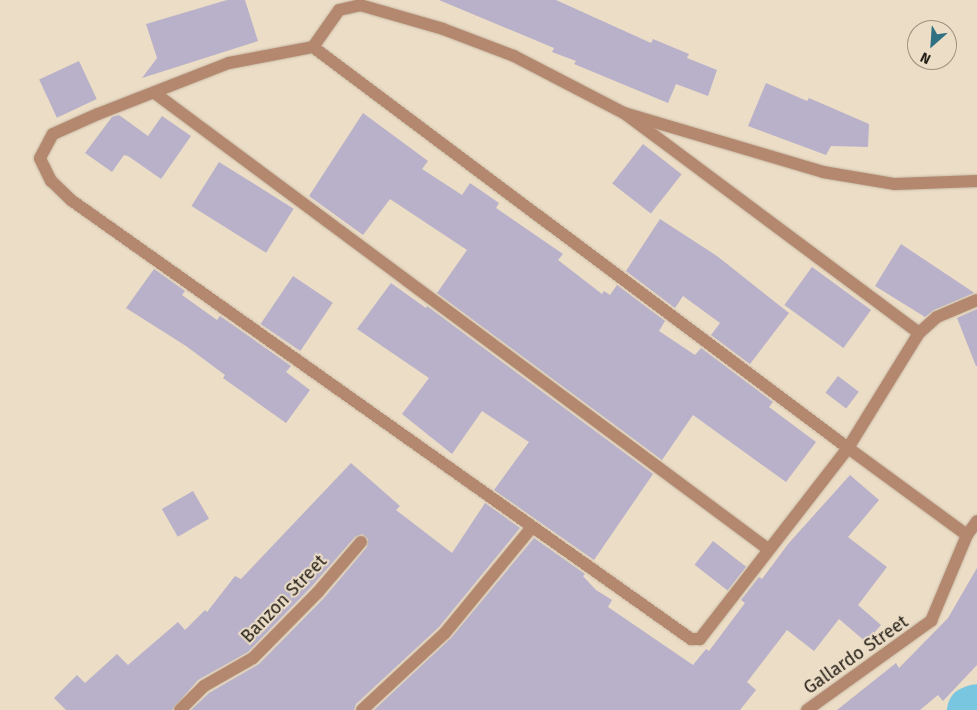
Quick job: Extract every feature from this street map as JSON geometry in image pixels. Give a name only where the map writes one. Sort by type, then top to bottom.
[{"type":"street","points":[[919,334],[624,114],[514,56],[443,28],[360,5],[339,10],[313,47],[229,63],[156,94],[98,114],[53,134],[40,158],[51,180],[71,200],[691,639],[700,639],[706,633],[768,549],[848,448],[919,334],[936,317],[977,300]]},
{"type":"street","points":[[313,47],[967,535]]},
{"type":"street","points":[[156,94],[768,549]]},
{"type":"street","points":[[624,114],[823,172],[895,184],[977,181]]},
{"type":"street","name":"Gallardo Street","points":[[807,710],[931,621],[967,535],[977,521]]},
{"type":"street","points":[[362,710],[445,633],[532,527]]},
{"type":"street","name":"Banzon Street","points":[[180,710],[204,686],[253,658],[318,592],[361,542]]},
{"type":"building","points":[[227,0],[245,0],[258,41],[142,78],[157,58],[146,24]]},
{"type":"building","points":[[439,0],[556,0],[651,43],[653,39],[689,54],[687,58],[717,70],[708,96],[676,84],[668,103],[574,64],[576,61],[552,52],[554,48]]},
{"type":"building","points":[[79,61],[97,99],[57,118],[39,80]]},
{"type":"building","points":[[766,83],[807,101],[809,98],[869,124],[868,147],[831,146],[826,155],[748,126]]},
{"type":"building","points":[[363,113],[428,161],[422,169],[462,195],[470,183],[499,203],[496,208],[563,254],[558,260],[602,294],[604,291],[610,295],[617,285],[665,321],[659,331],[695,355],[701,348],[773,402],[769,407],[816,442],[786,482],[693,415],[662,460],[437,293],[467,250],[390,199],[363,235],[309,196]]},
{"type":"building","points":[[119,115],[148,136],[162,116],[191,136],[161,179],[128,156],[124,155],[112,172],[85,153],[112,117]]},
{"type":"building","points":[[643,144],[682,174],[651,214],[612,183]]},
{"type":"building","points":[[219,162],[294,209],[266,253],[191,206]]},
{"type":"building","points":[[660,219],[717,256],[789,313],[750,364],[711,335],[720,323],[683,296],[675,308],[626,271]]},
{"type":"building","points":[[901,244],[974,293],[934,310],[925,317],[875,286]]},
{"type":"building","points":[[812,267],[871,310],[843,348],[784,305]]},
{"type":"building","points":[[154,269],[185,291],[182,295],[217,320],[220,316],[291,366],[286,372],[310,390],[286,423],[223,378],[225,375],[186,346],[126,308]]},
{"type":"building","points":[[293,276],[333,303],[300,351],[261,324]]},
{"type":"building","points":[[391,283],[426,308],[427,306],[653,474],[594,560],[494,490],[529,442],[482,411],[452,454],[402,414],[429,378],[357,329]]},
{"type":"building","points":[[977,309],[977,366],[976,366],[957,318]]},
{"type":"building","points":[[838,376],[859,392],[846,408],[825,393]]},
{"type":"building","points":[[351,463],[400,506],[396,510],[452,553],[485,503],[520,528],[439,627],[356,704],[354,710],[191,710],[209,693],[259,664],[324,598],[367,547],[368,539],[362,534],[355,537],[312,586],[248,652],[198,680],[172,710],[66,710],[54,698],[77,675],[85,683],[117,654],[128,665],[178,622],[185,630],[205,610],[207,612],[235,576],[241,579]]},
{"type":"building","points":[[850,475],[879,500],[848,537],[887,567],[858,605],[881,625],[866,642],[839,619],[814,651],[787,630],[747,682],[756,690],[740,710],[374,710],[451,638],[534,538],[585,574],[583,576],[596,590],[612,600],[608,607],[693,665],[706,649],[709,651],[745,603],[741,600],[759,577],[762,579],[788,544]]},
{"type":"building","points":[[193,491],[209,519],[178,537],[162,509]]},
{"type":"building","points":[[713,541],[746,567],[728,590],[695,565]]},
{"type":"building","points":[[977,568],[977,665],[943,701],[938,695],[920,710],[837,710],[896,663],[899,668],[948,618]]},
{"type":"waterway","points":[[971,710],[977,708]]}]
